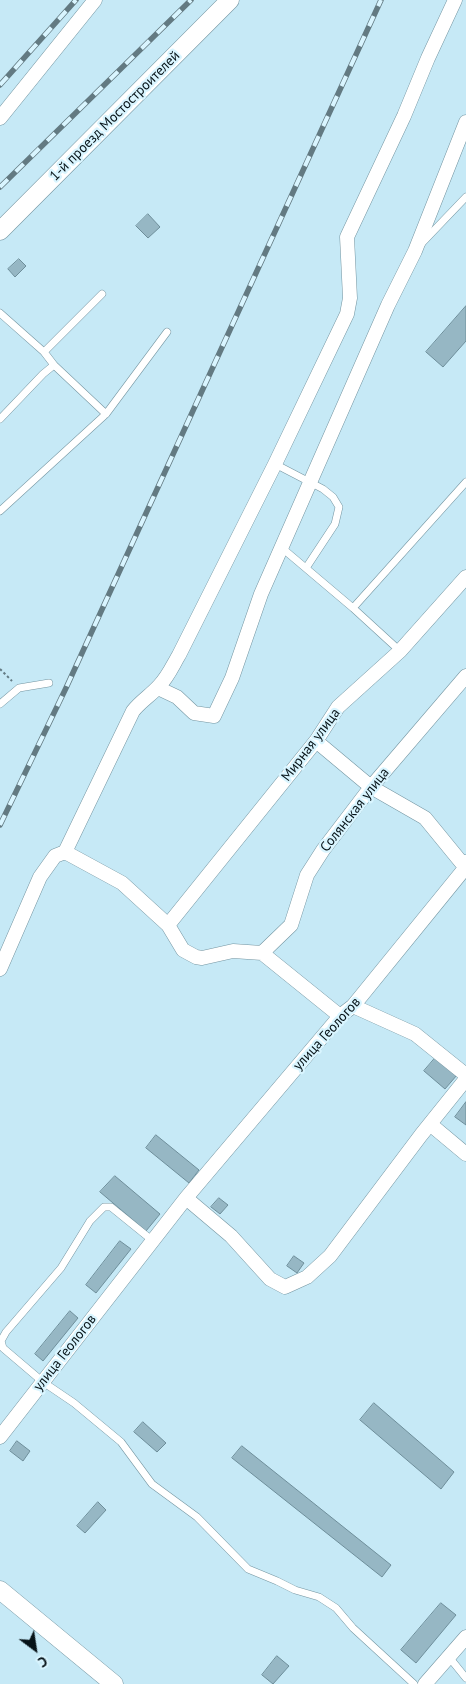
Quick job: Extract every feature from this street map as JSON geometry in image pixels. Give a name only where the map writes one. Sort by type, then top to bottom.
[{"type":"street","points":[[0,118],[96,0]]},
{"type":"street","name":"1-й проезд Мостостроителей","points":[[0,232],[230,0]]},
{"type":"street","points":[[0,968],[40,877],[55,856],[64,852],[133,711],[139,703],[158,688],[179,655],[275,464],[347,314],[350,298],[346,237],[404,116],[428,58],[458,4]]},
{"type":"street","points":[[158,688],[177,697],[194,712],[214,716],[232,678],[261,594],[388,305],[415,251],[466,122]]},
{"type":"street","name":"Мирная улица","points":[[168,925],[316,741],[338,707],[400,651],[466,577]]},
{"type":"street","name":"Солянская улица","points":[[262,953],[291,925],[308,875],[323,850],[371,788],[466,676]]},
{"type":"street","points":[[316,741],[371,788],[425,818],[461,862],[466,862]]},
{"type":"street","points":[[64,852],[122,883],[168,925],[183,950],[196,957],[209,958],[233,951],[262,953],[340,1016]]},
{"type":"street","name":"улица Геологов","points":[[0,1437],[186,1198],[340,1016],[354,1006],[466,867]]},
{"type":"street","points":[[354,1006],[415,1034],[466,1075]]},
{"type":"street","points":[[186,1198],[232,1236],[270,1280],[285,1287],[307,1277],[330,1256],[466,1079]]},
{"type":"street","points":[[430,1124],[466,1154]]},
{"type":"street","points":[[0,1590],[114,1684]]},
{"type":"street","points":[[425,1684],[466,1638]]},
{"type":"lane","points":[[415,251],[466,197]]},
{"type":"lane","points":[[44,352],[102,294]]},
{"type":"lane","points":[[0,313],[44,352],[54,365],[106,414]]},
{"type":"lane","points":[[0,512],[106,414],[168,332]]},
{"type":"lane","points":[[0,419],[54,365]]},
{"type":"lane","points":[[275,464],[333,497],[339,508],[335,524],[306,568]]},
{"type":"lane","points":[[353,608],[466,482]]},
{"type":"lane","points":[[282,548],[400,651]]},
{"type":"lane","points":[[0,704],[19,688],[49,683]]},
{"type":"lane","points":[[152,1241],[111,1207],[104,1207],[90,1221],[61,1268],[6,1332],[1,1341],[2,1348],[121,1442],[152,1484],[197,1517],[248,1569],[295,1590],[319,1596],[336,1608],[352,1628],[414,1684]]},
{"type":"lane","points":[[449,1657],[466,1678]]},
{"type":"path","points":[[0,669],[19,688]]},
{"type":"building","points":[[148,214],[160,227],[148,238],[136,226]]},
{"type":"building","points":[[19,259],[26,266],[15,277],[8,269]]},
{"type":"building","points":[[466,306],[466,341],[443,367],[426,352]]},
{"type":"building","points":[[436,1057],[457,1075],[445,1089],[424,1071]]},
{"type":"building","points":[[466,1102],[466,1125],[455,1117]]},
{"type":"building","points":[[156,1135],[199,1170],[189,1183],[146,1148]]},
{"type":"building","points":[[115,1176],[160,1214],[146,1231],[100,1192]]},
{"type":"building","points":[[219,1198],[228,1205],[220,1214],[211,1207]]},
{"type":"building","points":[[120,1241],[131,1249],[96,1293],[86,1285]]},
{"type":"building","points":[[294,1256],[304,1263],[297,1273],[287,1266]]},
{"type":"building","points":[[70,1311],[78,1318],[43,1361],[35,1354]]},
{"type":"building","points":[[374,1403],[454,1472],[441,1489],[360,1420]]},
{"type":"building","points":[[143,1422],[166,1443],[157,1452],[134,1432]]},
{"type":"building","points":[[17,1441],[30,1451],[23,1461],[10,1451]]},
{"type":"building","points":[[242,1446],[391,1565],[382,1577],[232,1458]]},
{"type":"building","points":[[98,1502],[106,1510],[85,1533],[77,1526]]},
{"type":"building","points":[[441,1603],[456,1615],[416,1663],[401,1650]]},
{"type":"building","points":[[277,1656],[289,1666],[273,1684],[262,1675]]},
{"type":"railway","points":[[0,85],[76,0]]},
{"type":"railway","points":[[0,187],[191,0]]},
{"type":"railway","points":[[0,825],[66,688],[381,0]]}]
